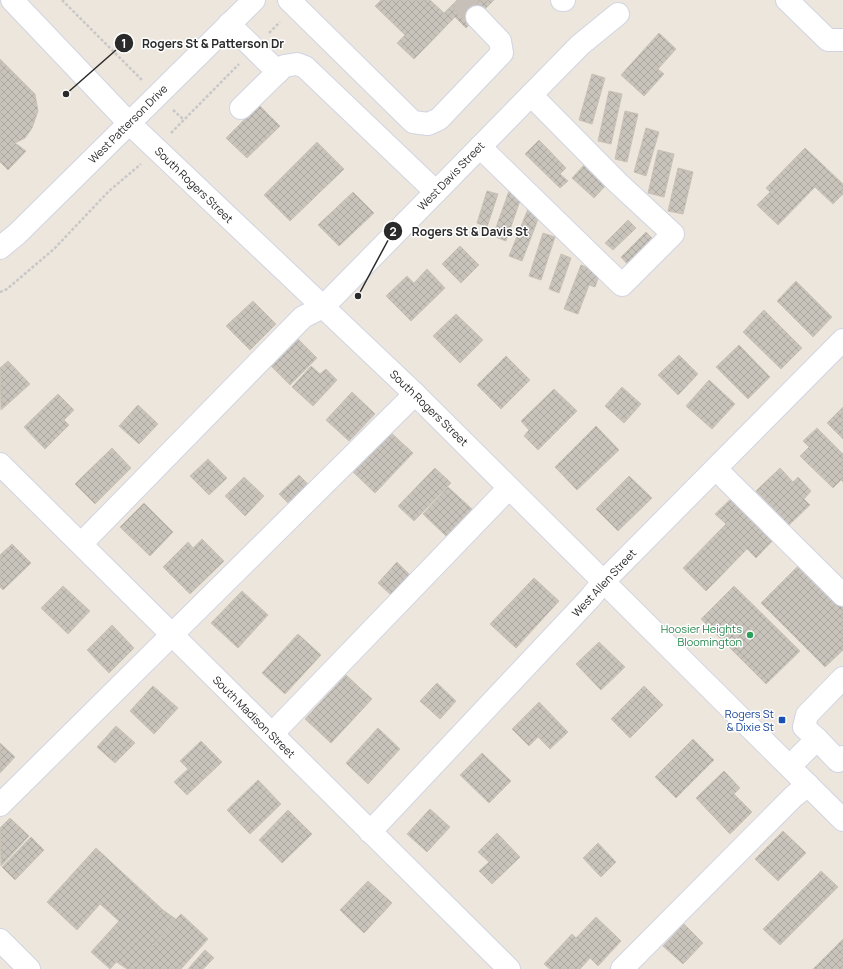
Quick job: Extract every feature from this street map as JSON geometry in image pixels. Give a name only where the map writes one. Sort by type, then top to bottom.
[{"type":"street","name":"South Rogers Street","points":[[12,0],[129,123],[415,394],[843,820]]},
{"type":"street","name":"West Patterson Drive","points":[[0,248],[18,234],[254,0]]},
{"type":"street","points":[[289,0],[413,122],[428,124],[440,119],[502,53],[500,41],[477,17]]},
{"type":"street","points":[[787,0],[828,40],[843,40]]},
{"type":"street","name":"West Davis Street","points":[[80,544],[304,317],[323,307],[580,45],[618,14]]},
{"type":"street","points":[[229,24],[278,72]]},
{"type":"street","points":[[241,108],[284,66],[292,64],[305,67],[436,192]]},
{"type":"street","points":[[480,147],[622,285],[673,234],[618,183],[531,95]]},
{"type":"street","name":"West Allen Street","points":[[370,832],[590,598],[603,582],[843,340]]},
{"type":"street","points":[[0,805],[415,394]]},
{"type":"street","name":"South Madison Street","points":[[0,464],[509,969]]},
{"type":"street","points":[[716,469],[843,595]]},
{"type":"street","points":[[272,734],[509,488]]},
{"type":"street","points":[[843,678],[807,715],[804,727],[838,761],[843,757]]},
{"type":"street","points":[[790,766],[817,739]]},
{"type":"street","points":[[622,969],[794,796],[808,785]]},
{"type":"street","points":[[0,940],[29,969]]},
{"type":"path","points":[[62,0],[184,120]]},
{"type":"path","points":[[0,292],[6,289],[54,249],[109,191],[135,170]]},
{"type":"building","points":[[381,0],[430,0],[444,13],[457,0],[494,0],[466,28],[455,17],[414,59],[397,43],[405,35],[375,6]]},
{"type":"building","points":[[659,33],[676,49],[658,69],[664,74],[644,96],[621,75]]},
{"type":"building","points":[[0,59],[35,94],[38,111],[32,128],[25,138],[15,143],[26,151],[8,170],[0,162]]},
{"type":"building","points":[[592,74],[605,78],[592,124],[579,120]]},
{"type":"building","points":[[609,91],[622,94],[611,144],[598,141]]},
{"type":"building","points":[[259,105],[280,126],[247,158],[226,138]]},
{"type":"building","points":[[625,111],[638,114],[627,162],[615,159]]},
{"type":"building","points":[[646,128],[659,132],[646,176],[634,172]]},
{"type":"building","points":[[539,140],[566,168],[560,174],[568,181],[560,188],[525,154]]},
{"type":"building","points":[[317,142],[344,169],[290,221],[264,195]]},
{"type":"building","points":[[805,148],[843,184],[843,194],[833,204],[815,187],[778,225],[757,205],[770,192],[766,188]]},
{"type":"building","points":[[658,150],[674,154],[664,197],[648,193]]},
{"type":"building","points":[[585,164],[607,184],[594,198],[572,178]]},
{"type":"building","points":[[678,168],[693,172],[683,214],[668,211]]},
{"type":"building","points":[[487,191],[498,194],[487,227],[477,223]]},
{"type":"building","points":[[509,191],[522,195],[506,241],[493,236]]},
{"type":"building","points":[[353,192],[374,213],[339,246],[318,225]]},
{"type":"building","points":[[528,209],[540,214],[522,261],[509,256]]},
{"type":"building","points":[[628,220],[636,228],[613,250],[605,243]]},
{"type":"building","points":[[646,232],[656,242],[630,267],[621,257]]},
{"type":"building","points":[[543,233],[555,237],[541,280],[529,276]]},
{"type":"building","points":[[460,246],[479,265],[461,283],[442,264]]},
{"type":"building","points":[[561,254],[571,258],[559,293],[549,289]]},
{"type":"building","points":[[581,265],[600,273],[595,287],[589,285],[578,314],[564,309]]},
{"type":"building","points":[[427,269],[445,288],[411,321],[386,296],[407,276],[414,283]]},
{"type":"building","points":[[796,281],[832,317],[813,337],[777,301]]},
{"type":"building","points":[[253,301],[276,324],[250,350],[226,326]]},
{"type":"building","points":[[764,310],[802,348],[781,369],[743,332]]},
{"type":"building","points":[[456,314],[483,340],[460,363],[433,336]]},
{"type":"building","points":[[296,337],[317,358],[290,385],[269,364]]},
{"type":"building","points":[[739,345],[770,377],[748,399],[716,367]]},
{"type":"building","points":[[679,355],[698,374],[678,395],[658,375]]},
{"type":"building","points":[[506,356],[530,380],[501,409],[477,385]]},
{"type":"building","points":[[8,361],[30,384],[1,410],[0,368]]},
{"type":"building","points":[[311,366],[320,374],[326,369],[337,380],[313,406],[292,387]]},
{"type":"building","points":[[709,380],[735,404],[712,429],[686,406]]},
{"type":"building","points":[[622,387],[641,404],[624,423],[605,406]]},
{"type":"building","points":[[554,389],[577,411],[538,450],[524,436],[529,430],[521,421]]},
{"type":"building","points":[[352,392],[375,414],[349,441],[326,420]]},
{"type":"building","points":[[58,394],[74,410],[64,420],[69,425],[45,449],[24,427]]},
{"type":"building","points":[[138,405],[158,424],[139,444],[119,426]]},
{"type":"building","points":[[843,407],[843,439],[827,423]]},
{"type":"building","points":[[596,426],[619,450],[577,490],[555,467]]},
{"type":"building","points":[[817,428],[843,454],[843,482],[841,480],[833,488],[800,456],[809,447],[803,441]]},
{"type":"building","points":[[388,430],[413,453],[375,493],[351,470]]},
{"type":"building","points":[[112,448],[131,468],[95,504],[75,484]]},
{"type":"building","points":[[208,459],[227,478],[209,495],[190,476]]},
{"type":"building","points":[[435,468],[451,483],[414,521],[398,506]]},
{"type":"building","points":[[780,468],[793,482],[798,477],[811,491],[804,499],[810,505],[789,525],[756,491]]},
{"type":"building","points":[[299,475],[312,488],[292,507],[279,494]]},
{"type":"building","points":[[629,476],[652,498],[618,531],[596,509]]},
{"type":"building","points":[[244,477],[264,496],[245,516],[225,496]]},
{"type":"building","points":[[448,487],[472,509],[446,536],[423,514]]},
{"type":"building","points":[[737,493],[779,534],[756,558],[747,549],[706,591],[683,568],[726,524],[715,514]]},
{"type":"building","points":[[144,503],[173,532],[150,556],[120,527]]},
{"type":"building","points":[[202,539],[224,561],[190,594],[163,567],[188,542],[193,548]]},
{"type":"building","points":[[12,544],[31,563],[3,590],[0,587],[0,555]]},
{"type":"building","points":[[397,562],[410,575],[391,595],[378,583]]},
{"type":"building","points":[[802,562],[843,603],[843,650],[825,667],[761,603]]},
{"type":"building","points":[[534,578],[559,601],[516,648],[490,624]]},
{"type":"building","points":[[63,586],[90,611],[68,634],[41,608]]},
{"type":"building","name":"Hoosier Heights Bloomington","points":[[734,586],[800,651],[766,684],[701,619]]},
{"type":"building","points":[[242,591],[268,615],[238,648],[211,623]]},
{"type":"building","points":[[112,625],[134,648],[109,673],[87,650]]},
{"type":"building","points":[[298,634],[321,655],[285,694],[262,673]]},
{"type":"building","points":[[599,642],[625,667],[601,690],[576,664]]},
{"type":"building","points":[[346,675],[372,699],[331,743],[305,719]]},
{"type":"building","points":[[437,683],[456,701],[440,719],[420,701]]},
{"type":"building","points":[[153,686],[178,708],[154,734],[130,711]]},
{"type":"building","points":[[644,686],[663,705],[630,738],[611,719]]},
{"type":"building","points":[[539,702],[568,732],[550,749],[538,737],[529,746],[512,729]]},
{"type":"building","points":[[116,726],[135,743],[115,763],[97,747]]},
{"type":"building","points":[[378,728],[400,749],[368,784],[346,763]]},
{"type":"building","points":[[693,739],[714,760],[676,798],[655,777]]},
{"type":"building","points":[[201,741],[222,762],[187,795],[174,782],[188,769],[180,761]]},
{"type":"building","points":[[0,743],[15,757],[0,773]]},
{"type":"building","points":[[482,753],[511,781],[489,803],[460,775]]},
{"type":"building","points":[[724,771],[740,788],[734,794],[752,812],[730,834],[696,798]]},
{"type":"building","points":[[258,780],[281,804],[250,834],[227,810]]},
{"type":"building","points":[[430,809],[450,827],[427,852],[407,834]]},
{"type":"building","points":[[288,810],[312,834],[282,863],[259,840]]},
{"type":"building","points":[[10,818],[29,836],[1,866],[0,828]]},
{"type":"building","points":[[783,831],[806,853],[778,881],[755,859]]},
{"type":"building","points":[[497,833],[520,857],[492,884],[479,871],[489,862],[478,852]]},
{"type":"building","points":[[31,837],[44,850],[15,880],[2,867]]},
{"type":"building","points":[[598,843],[616,862],[601,877],[583,858]]},
{"type":"building","points":[[96,848],[163,910],[110,969],[91,952],[119,921],[100,904],[77,930],[47,902]]},
{"type":"building","points":[[821,871],[838,887],[780,945],[763,929]]},
{"type":"building","points":[[368,881],[392,903],[364,933],[340,910]]},
{"type":"building","points":[[163,910],[177,920],[130,969],[127,969],[115,961]]},
{"type":"building","points":[[181,914],[208,939],[181,969],[130,969]]},
{"type":"building","points":[[596,917],[621,941],[598,966],[590,958],[580,969],[550,969],[544,964],[572,934],[576,938]]},
{"type":"building","points":[[684,924],[703,943],[683,964],[663,946]]},
{"type":"building","points":[[843,939],[843,969],[813,969]]},
{"type":"building","points":[[205,950],[214,958],[203,969],[188,969]]},
{"type":"tunnel","points":[[459,0],[477,17]]},
{"type":"place","name":"Rogers St & Patterson Dr","points":[[66,94]]},
{"type":"place","name":"Rogers St & Davis St","points":[[358,296]]},
{"type":"place","name":"Hoosier Heights Bloomington","points":[[750,635]]},
{"type":"place","name":"Rogers St & Dixie St","points":[[782,720]]}]
